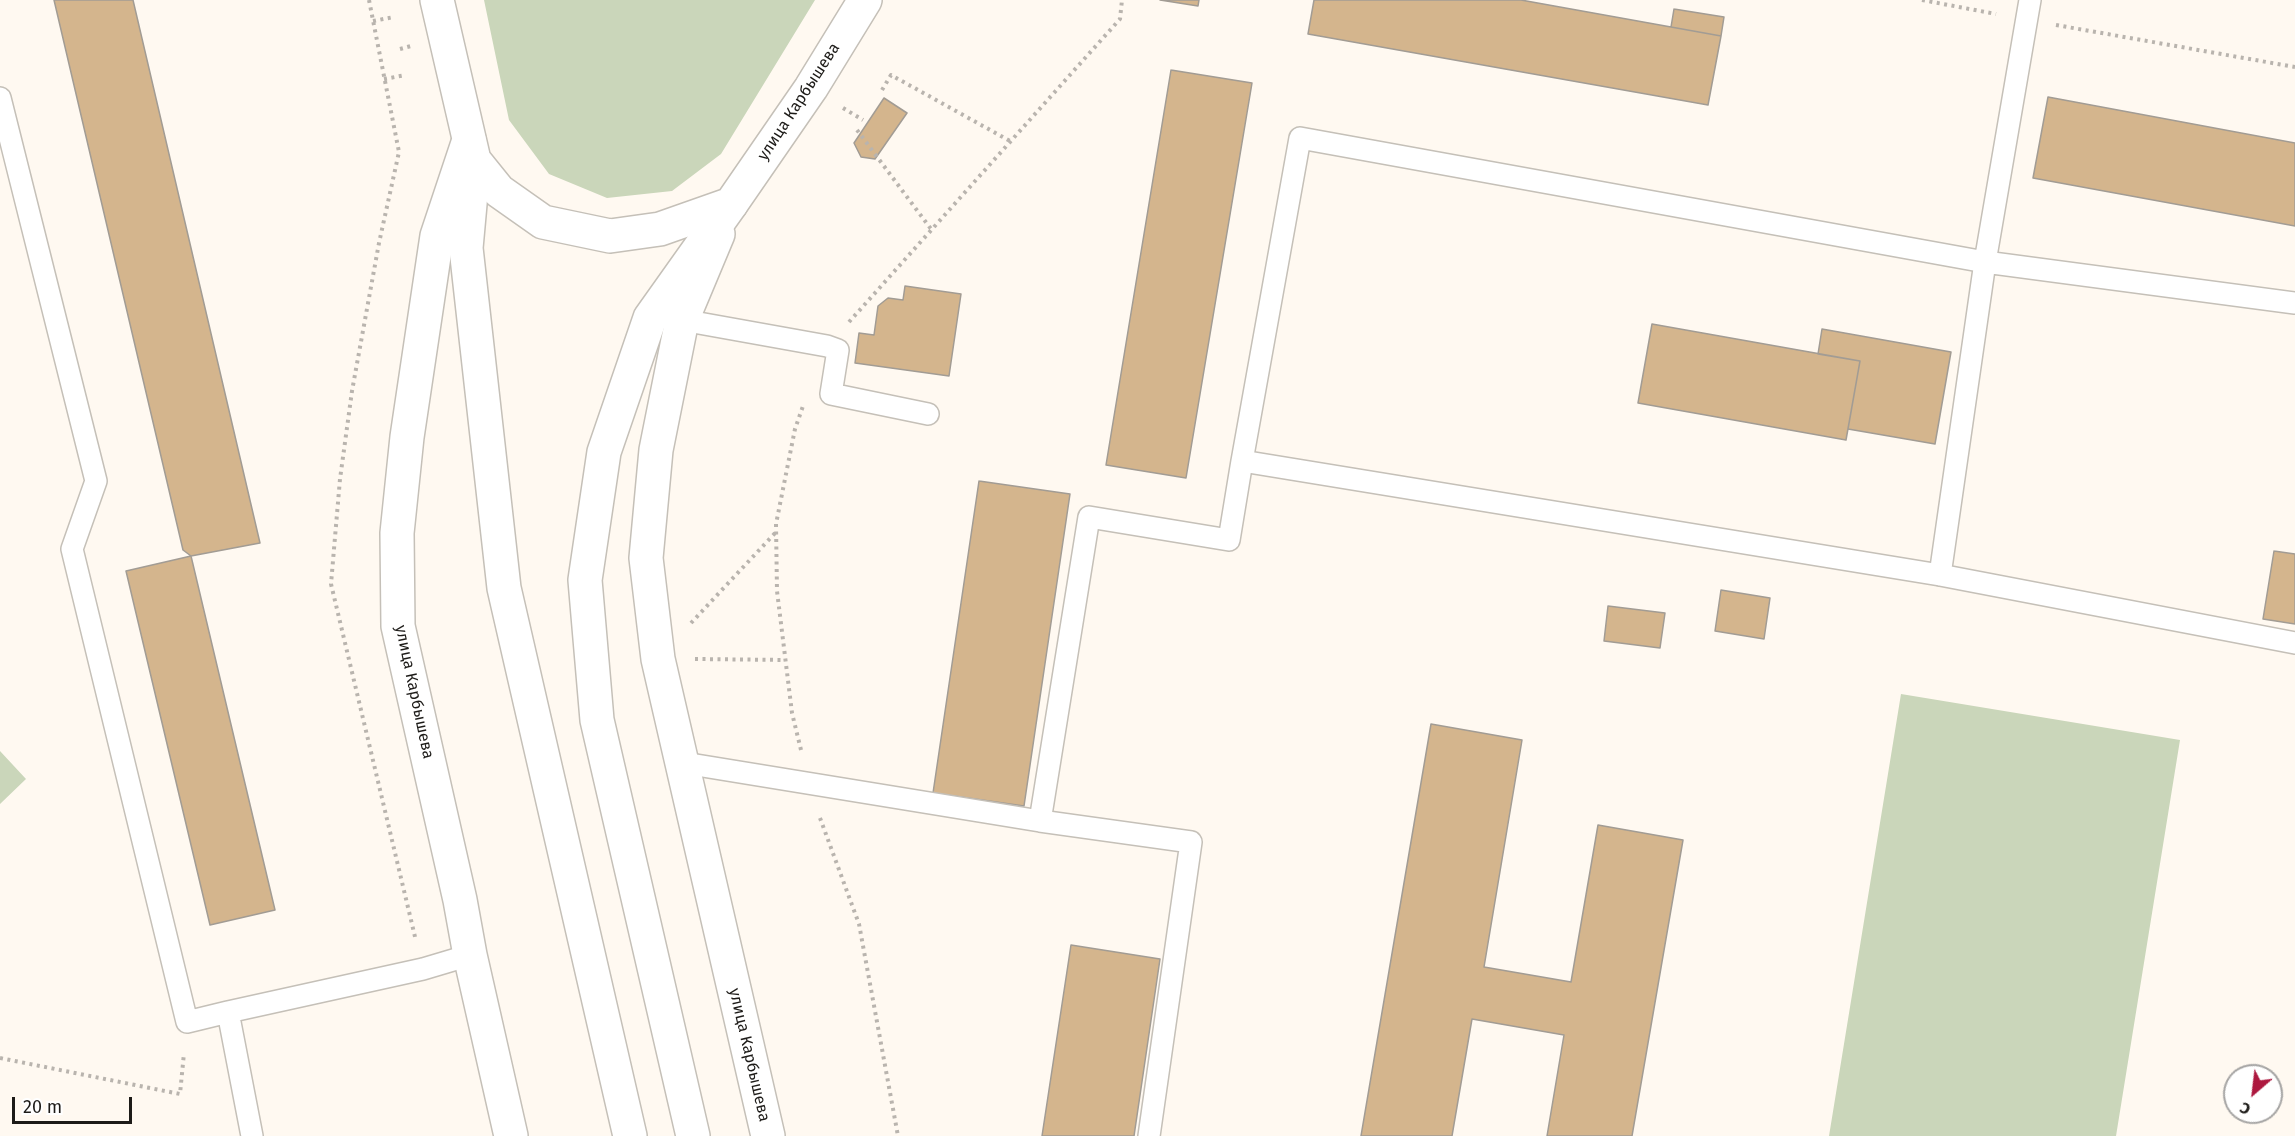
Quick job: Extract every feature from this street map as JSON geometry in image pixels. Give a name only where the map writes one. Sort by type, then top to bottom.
[{"type":"street","points":[[437,0],[472,150],[466,248],[504,588],[630,1136]]},
{"type":"street","name":"улица Карбышева","points":[[693,1136],[597,720],[585,580],[604,452],[650,318],[811,88],[865,0]]},
{"type":"street","points":[[472,150],[499,191],[543,222],[609,236],[660,229],[731,204]]},
{"type":"street","name":"улица Карбышева","points":[[472,150],[437,236],[407,437],[398,533],[398,626],[511,1136]]},
{"type":"street","name":"улица Карбышева","points":[[731,204],[682,320],[656,450],[646,558],[658,659],[684,763],[768,1136]]},
{"type":"lane","points":[[1940,575],[1985,262],[2028,10]]},
{"type":"lane","points":[[0,98],[96,481],[72,549],[187,1022],[423,969],[470,955]]},
{"type":"lane","points":[[1040,821],[1089,517],[1229,540],[1300,138],[1985,262],[2295,303]]},
{"type":"lane","points":[[682,320],[827,346],[838,350],[831,394],[928,414]]},
{"type":"lane","points":[[1242,461],[1940,575],[2295,643]]},
{"type":"lane","points":[[684,763],[1040,821],[1191,843],[1149,1136]]},
{"type":"lane","points":[[228,1012],[252,1136]]},
{"type":"path","points":[[369,0],[399,152]]},
{"type":"path","points":[[898,1136],[859,924],[809,784],[792,713],[777,591],[776,524],[795,429],[827,346],[1120,19],[1122,0]]},
{"type":"path","points":[[1922,0],[2028,10],[2295,67]]},
{"type":"path","points":[[373,21],[394,17]]},
{"type":"path","points":[[384,79],[406,75]]},
{"type":"path","points":[[882,90],[891,75],[1010,141]]},
{"type":"path","points":[[857,130],[932,229]]},
{"type":"path","points":[[658,659],[776,531]]},
{"type":"path","points":[[658,659],[785,660]]},
{"type":"path","points":[[0,1058],[180,1095],[187,1022]]},
{"type":"green space","points":[[484,0],[815,0],[721,154],[672,191],[607,198],[549,174],[509,120]]},
{"type":"green space","points":[[1901,694],[2180,740],[2116,1136],[1829,1136]]},
{"type":"green space","points":[[0,751],[26,779],[0,804]]},
{"type":"building","points":[[54,0],[133,0],[260,543],[191,556],[183,550]]},
{"type":"building","points":[[1160,0],[1199,0],[1198,6]]},
{"type":"building","points":[[1314,0],[1521,0],[1721,36],[1708,105],[1308,34]]},
{"type":"building","points":[[1674,9],[1724,17],[1721,36],[1671,27]]},
{"type":"building","points":[[1171,70],[1252,83],[1186,478],[1106,465]]},
{"type":"building","points":[[2048,97],[2295,143],[2295,226],[2033,178]]},
{"type":"building","points":[[884,98],[907,113],[875,159],[861,157],[854,143]]},
{"type":"building","points":[[905,286],[961,294],[949,376],[855,363],[859,333],[874,335],[878,306],[888,298],[903,300]]},
{"type":"building","points":[[1652,324],[1860,361],[1846,440],[1638,403]]},
{"type":"building","points":[[1822,329],[1951,352],[1935,444],[1848,429],[1860,361],[1818,354]]},
{"type":"building","points":[[979,481],[1070,494],[1024,806],[933,793]]},
{"type":"building","points":[[2274,551],[2295,554],[2295,624],[2263,619]]},
{"type":"building","points":[[191,556],[275,910],[210,925],[126,571]]},
{"type":"building","points":[[1721,590],[1770,598],[1764,639],[1715,631]]},
{"type":"building","points":[[1608,606],[1665,613],[1660,648],[1604,641]]},
{"type":"building","points":[[1431,724],[1522,740],[1484,967],[1571,982],[1598,825],[1683,840],[1632,1136],[1547,1136],[1564,1035],[1472,1019],[1452,1136],[1361,1136]]},
{"type":"building","points":[[1071,945],[1160,959],[1134,1136],[1042,1136]]}]
